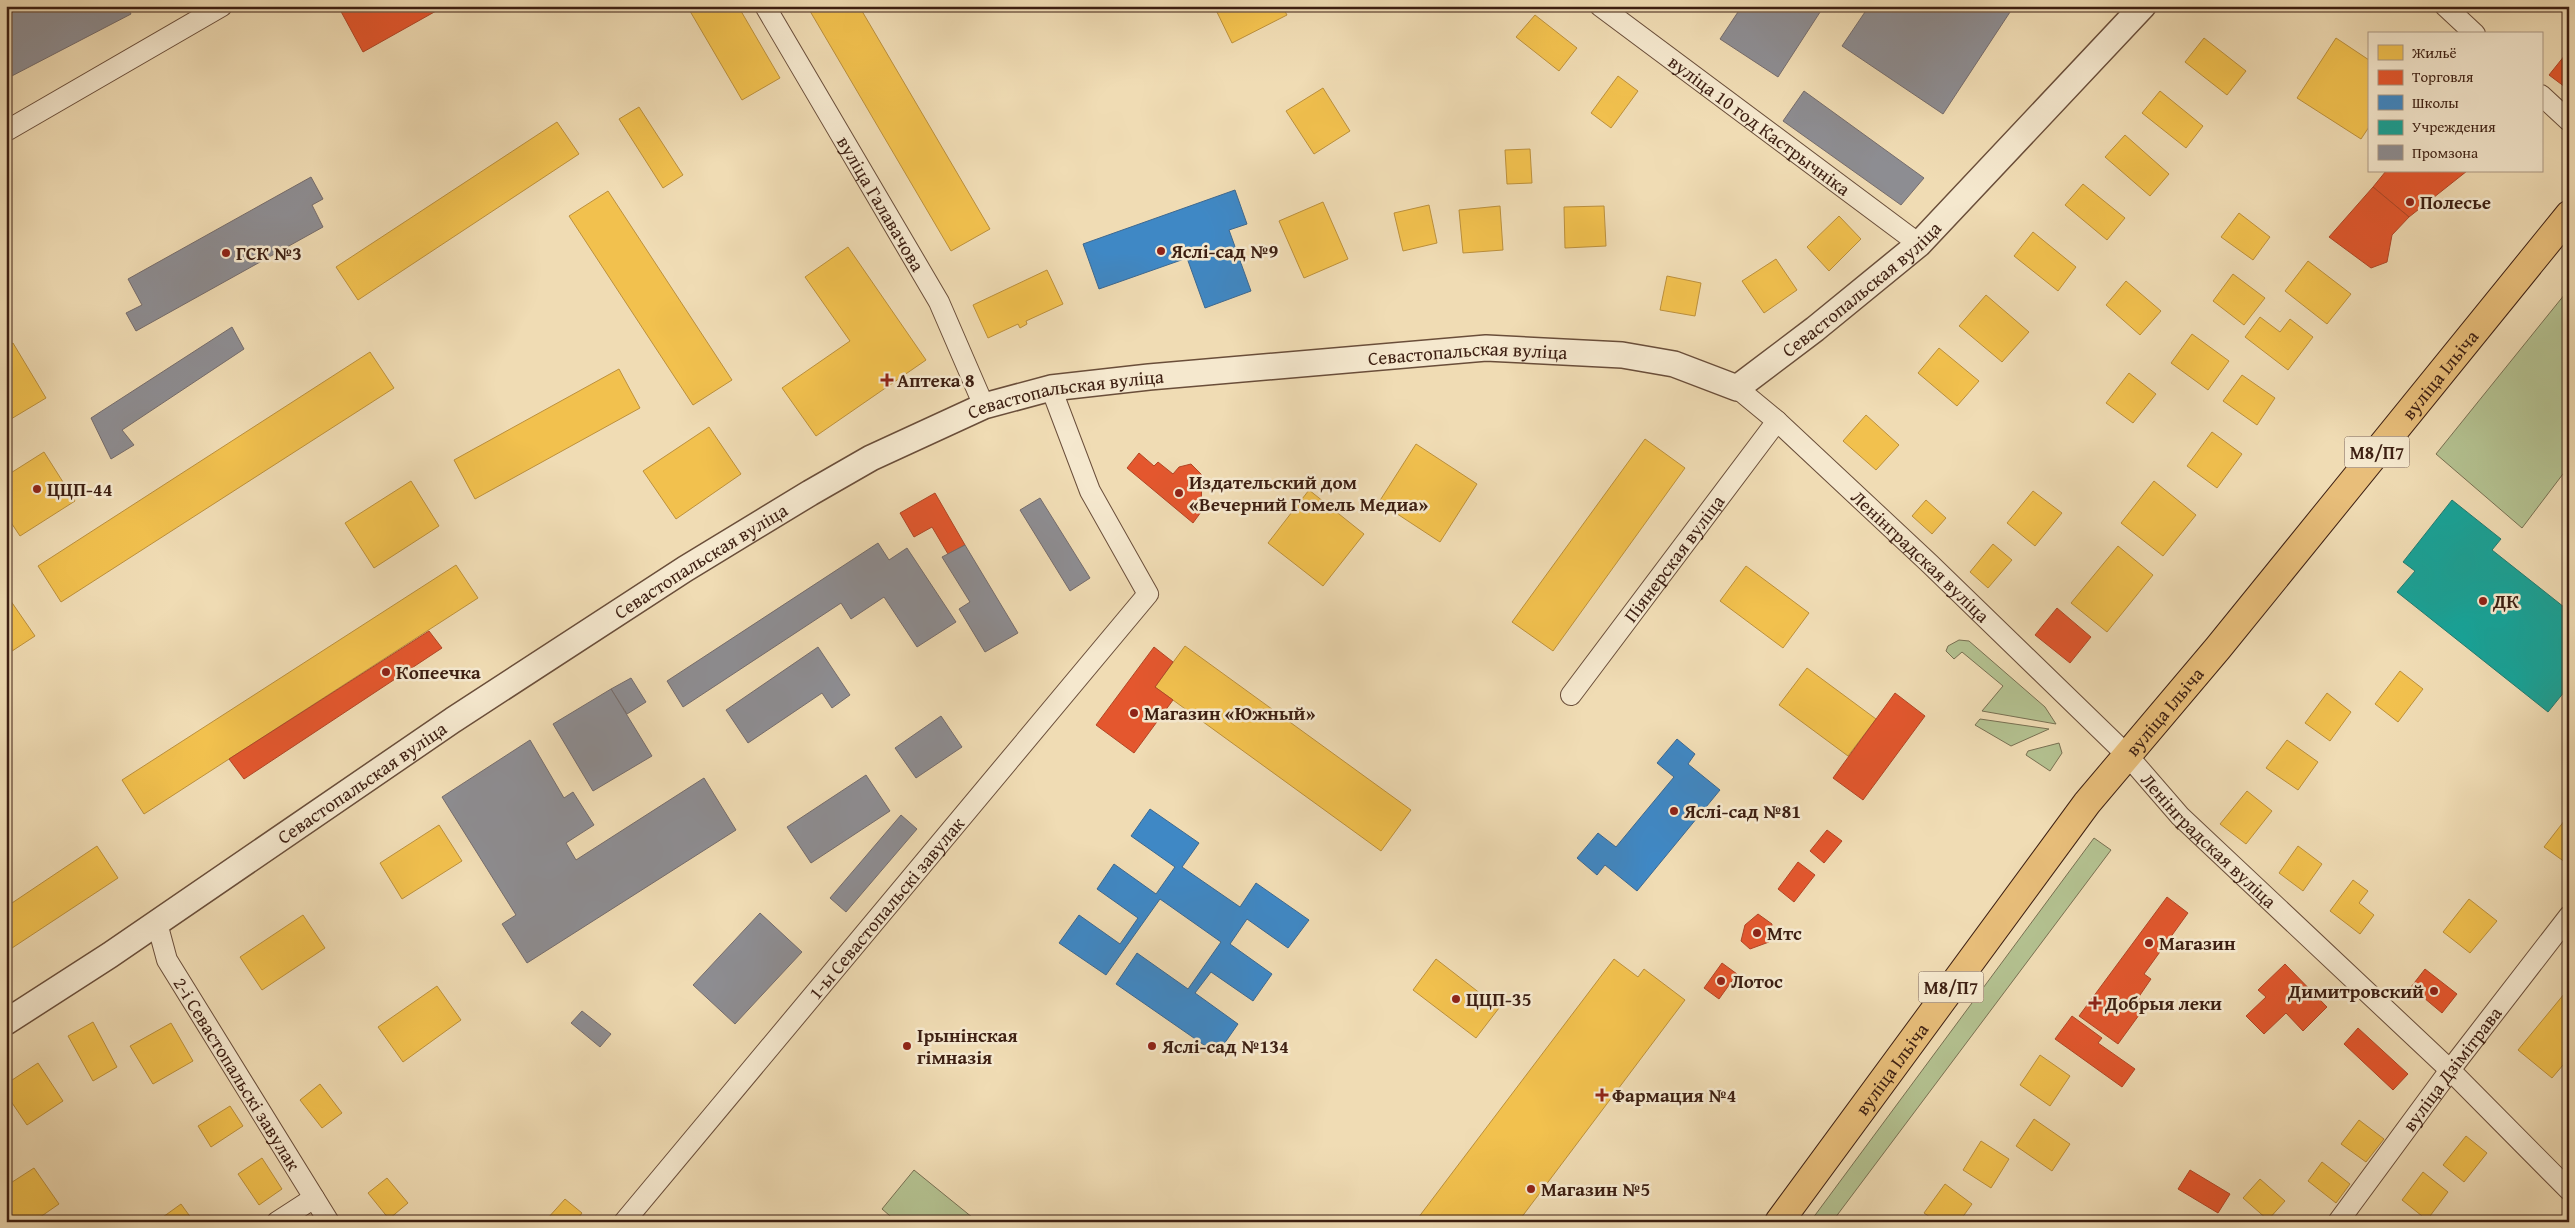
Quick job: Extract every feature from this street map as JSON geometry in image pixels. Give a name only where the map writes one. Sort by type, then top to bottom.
[{"type":"main road","name":"вуліца Ільіча","points":[[1779,1222],[2087,803],[2128,756],[2569,215]]},
{"type":"street","points":[[6,131],[222,6]]},
{"type":"street","name":"вуліца Галавачова","points":[[765,6],[939,302],[984,406]]},
{"type":"street","name":"вуліца 10 год Кастрычніка","points":[[1600,6],[1919,244]]},
{"type":"street","name":"Севастопальская вуліца","points":[[6,1022],[157,923],[453,720],[685,569],[871,458],[984,406],[1051,388],[1149,377],[1486,348],[1622,355],[1674,364],[1737,388],[1919,244],[2142,6]]},
{"type":"street","points":[[2445,6],[2473,32]]},
{"type":"street","points":[[2542,96],[2569,121]]},
{"type":"street","name":"1-ы Севастопальскі завулак","points":[[624,1222],[1148,594],[1090,490],[1051,388]]},
{"type":"street","name":"Ленінградская вуліца","points":[[1737,388],[1777,421],[1937,571],[2128,756],[2180,816],[2450,1070],[2569,1190]]},
{"type":"street","name":"Піянерская вуліца","points":[[1571,695],[1777,421]]},
{"type":"street","name":"вуліца Дзімітрава","points":[[2338,1222],[2450,1070],[2569,916]]},
{"type":"street","name":"2-і Севастопальскі завулак","points":[[157,923],[167,960],[329,1222]]},
{"type":"street","points":[[276,1222],[314,1198]]},
{"type":"green space","points":[[2569,289],[2569,466],[2522,528],[2436,454]]},
{"type":"green space","points":[[1959,640],[1969,641],[2045,707],[2056,724],[1982,711],[2003,686],[1962,652],[1954,659],[1946,651],[1948,646]]},
{"type":"green space","points":[[1980,719],[2049,729],[2011,746],[1975,725]]},
{"type":"green space","points":[[2059,743],[2062,753],[2050,771],[2026,755],[2028,751]]},
{"type":"green space","points":[[2094,838],[2111,850],[1832,1222],[1810,1222]]},
{"type":"green space","points":[[914,1170],[978,1222],[897,1222],[882,1209]]},
{"type":"building: Жильё","points":[[687,6],[738,6],[780,78],[742,100]]},
{"type":"building: Жильё","points":[[807,6],[859,6],[990,229],[951,251]]},
{"type":"building: Жильё","points":[[1214,6],[1282,6],[1287,15],[1232,43]]},
{"type":"building: Жильё","points":[[1535,15],[1577,48],[1559,71],[1516,37]]},
{"type":"building: Жильё","points":[[2204,38],[2246,71],[2227,95],[2185,62]]},
{"type":"building: Жильё","points":[[2336,38],[2368,59],[2368,128],[2361,139],[2297,98]]},
{"type":"building: Жильё","points":[[1618,76],[1638,91],[1611,128],[1591,113]]},
{"type":"building: Жильё","points":[[1323,88],[1350,131],[1314,154],[1286,111]]},
{"type":"building: Жильё","points":[[2160,91],[2203,126],[2186,148],[2142,113]]},
{"type":"building: Жильё","points":[[639,107],[683,175],[663,188],[619,119]]},
{"type":"building: Жильё","points":[[557,122],[579,154],[358,300],[336,267]]},
{"type":"building: Жильё","points":[[2125,135],[2169,174],[2150,196],[2105,157]]},
{"type":"building: Жильё","points":[[1530,149],[1532,183],[1507,184],[1505,150]]},
{"type":"building: Жильё","points":[[2083,184],[2125,218],[2107,240],[2065,205]]},
{"type":"building: Жильё","points":[[608,191],[732,380],[693,405],[569,216]]},
{"type":"building: Жильё","points":[[1323,202],[1348,259],[1304,278],[1279,221]]},
{"type":"building: Жильё","points":[[1429,205],[1437,243],[1403,251],[1394,213]]},
{"type":"building: Жильё","points":[[1500,206],[1503,250],[1463,253],[1459,210]]},
{"type":"building: Жильё","points":[[1604,206],[1606,246],[1565,248],[1564,207]]},
{"type":"building: Жильё","points":[[2239,213],[2270,237],[2253,260],[2221,237]]},
{"type":"building: Жильё","points":[[1839,216],[1861,239],[1829,271],[1807,247]]},
{"type":"building: Жильё","points":[[2033,232],[2076,267],[2058,291],[2014,256]]},
{"type":"building: Жильё","points":[[848,247],[926,360],[816,436],[782,388],[850,341],[805,277]]},
{"type":"building: Жильё","points":[[1776,259],[1797,290],[1764,313],[1742,281]]},
{"type":"building: Жильё","points":[[2308,261],[2351,294],[2327,324],[2285,291]]},
{"type":"building: Жильё","points":[[1047,270],[1063,304],[1026,321],[1027,324],[1020,328],[1018,324],[988,338],[973,305]]},
{"type":"building: Жильё","points":[[2233,274],[2265,298],[2244,325],[2213,301]]},
{"type":"building: Жильё","points":[[1667,276],[1701,283],[1695,316],[1660,310]]},
{"type":"building: Жильё","points":[[2126,281],[2161,311],[2140,335],[2106,305]]},
{"type":"building: Жильё","points":[[1986,295],[2029,332],[2002,362],[1959,326]]},
{"type":"building: Жильё","points":[[2260,317],[2280,332],[2290,319],[2313,337],[2288,370],[2245,337]]},
{"type":"building: Жильё","points":[[2192,334],[2229,361],[2208,390],[2171,363]]},
{"type":"building: Жильё","points":[[13,343],[46,398],[6,422],[6,347]]},
{"type":"building: Жильё","points":[[1939,348],[1979,381],[1957,406],[1918,373]]},
{"type":"building: Жильё","points":[[370,352],[394,388],[61,602],[38,566]]},
{"type":"building: Жильё","points":[[619,369],[640,408],[475,499],[454,460]]},
{"type":"building: Жильё","points":[[2129,373],[2156,394],[2133,423],[2106,403]]},
{"type":"building: Жильё","points":[[2242,375],[2275,398],[2257,425],[2223,401]]},
{"type":"building: Жильё","points":[[1866,415],[1899,445],[1876,470],[1843,441]]},
{"type":"building: Жильё","points":[[709,427],[741,474],[676,519],[643,471]]},
{"type":"building: Жильё","points":[[2212,432],[2242,454],[2217,488],[2187,466]]},
{"type":"building: Жильё","points":[[1645,439],[1685,468],[1553,651],[1512,622]]},
{"type":"building: Жильё","points":[[1416,444],[1477,484],[1440,542],[1379,502]]},
{"type":"building: Жильё","name":"ЦЦП-44","points":[[44,452],[75,501],[20,536],[6,515],[6,476]]},
{"type":"building: Жильё","points":[[411,481],[439,526],[374,568],[345,523]]},
{"type":"building: Жильё","points":[[2154,481],[2196,515],[2163,556],[2121,523]]},
{"type":"building: Жильё","points":[[1309,490],[1364,534],[1323,586],[1268,543]]},
{"type":"building: Жильё","points":[[2033,491],[2062,513],[2035,546],[2007,523]]},
{"type":"building: Жильё","points":[[1926,500],[1946,518],[1932,534],[1912,516]]},
{"type":"building: Жильё","points":[[1993,544],[2012,560],[1988,588],[1970,572]]},
{"type":"building: Жильё","points":[[2118,546],[2153,575],[2107,632],[2071,603]]},
{"type":"building: Жильё","points":[[456,565],[478,598],[144,814],[122,780]]},
{"type":"building: Жильё","points":[[1746,566],[1809,613],[1783,648],[1720,601]]},
{"type":"building: Жильё","points":[[6,594],[35,636],[6,655]]},
{"type":"building: Жильё","points":[[1185,646],[1411,810],[1381,851],[1155,687]]},
{"type":"building: Жильё","points":[[1807,668],[1876,719],[1848,756],[1779,705]]},
{"type":"building: Жильё","points":[[2400,671],[2423,689],[2398,722],[2375,704]]},
{"type":"building: Жильё","points":[[2327,693],[2351,712],[2330,741],[2305,723]]},
{"type":"building: Жильё","points":[[2287,740],[2318,762],[2298,790],[2266,768]]},
{"type":"building: Жильё","points":[[2247,791],[2272,811],[2246,844],[2220,824]]},
{"type":"building: Жильё","points":[[2569,816],[2569,865],[2544,847]]},
{"type":"building: Жильё","points":[[439,825],[462,861],[402,899],[380,863]]},
{"type":"building: Жильё","points":[[97,846],[118,878],[6,952],[6,907]]},
{"type":"building: Жильё","points":[[2298,846],[2322,864],[2303,891],[2279,873]]},
{"type":"building: Жильё","points":[[2353,880],[2368,891],[2359,903],[2374,915],[2360,934],[2330,911]]},
{"type":"building: Жильё","points":[[2469,899],[2497,921],[2470,953],[2443,932]]},
{"type":"building: Жильё","points":[[303,915],[325,948],[262,990],[240,957]]},
{"type":"building: Жильё","name":"ЦЦП-35","points":[[1436,959],[1499,1008],[1476,1038],[1413,990]]},
{"type":"building: Жильё","points":[[1614,959],[1638,977],[1644,969],[1685,1000],[1518,1222],[1415,1222]]},
{"type":"building: Жильё","points":[[437,986],[461,1020],[403,1062],[378,1027]]},
{"type":"building: Жильё","points":[[2569,988],[2569,1058],[2552,1078],[2518,1050]]},
{"type":"building: Жильё","points":[[93,1022],[117,1067],[93,1081],[68,1036]]},
{"type":"building: Жильё","points":[[171,1023],[193,1061],[153,1084],[130,1046]]},
{"type":"building: Жильё","points":[[2040,1055],[2070,1076],[2050,1106],[2020,1085]]},
{"type":"building: Жильё","points":[[38,1063],[63,1101],[27,1125],[6,1094],[6,1084]]},
{"type":"building: Жильё","points":[[320,1084],[342,1113],[322,1128],[300,1100]]},
{"type":"building: Жильё","points":[[230,1106],[243,1126],[211,1147],[198,1126]]},
{"type":"building: Жильё","points":[[2034,1119],[2070,1144],[2052,1171],[2016,1146]]},
{"type":"building: Жильё","points":[[2359,1120],[2384,1139],[2366,1162],[2341,1144]]},
{"type":"building: Жильё","points":[[2466,1136],[2487,1153],[2464,1182],[2443,1165]]},
{"type":"building: Жильё","points":[[1981,1141],[2009,1159],[1991,1188],[1963,1170]]},
{"type":"building: Жильё","points":[[262,1158],[282,1189],[259,1205],[238,1174]]},
{"type":"building: Жильё","points":[[2322,1162],[2350,1184],[2336,1203],[2308,1181]]},
{"type":"building: Жильё","points":[[34,1168],[59,1204],[33,1222],[6,1222],[6,1186]]},
{"type":"building: Жильё","points":[[2423,1172],[2448,1192],[2427,1220],[2402,1200]]},
{"type":"building: Жильё","points":[[387,1178],[408,1203],[389,1219],[368,1193]]},
{"type":"building: Жильё","points":[[2260,1179],[2285,1201],[2268,1220],[2243,1198]]},
{"type":"building: Жильё","points":[[1945,1184],[1972,1204],[1959,1222],[1937,1222],[1924,1213]]},
{"type":"building: Жильё","points":[[565,1199],[582,1213],[575,1222],[550,1222],[547,1219]]},
{"type":"building: Жильё","points":[[181,1204],[194,1222],[156,1222]]},
{"type":"building: Торговля","points":[[338,6],[445,6],[363,52]]},
{"type":"building: Торговля","points":[[2569,50],[2569,90],[2549,75]]},
{"type":"building: Торговля","name":"Полесье","points":[[2385,172],[2466,172],[2409,217],[2373,187]]},
{"type":"building: Торговля","points":[[2373,187],[2409,217],[2392,235],[2387,262],[2371,268],[2329,237]]},
{"type":"building: Торговля","name":"Издательский дом «Вечерний Гомель Медиа»","points":[[1139,453],[1154,466],[1158,462],[1173,474],[1179,467],[1191,464],[1202,475],[1201,512],[1193,523],[1127,468]]},
{"type":"building: Торговля","points":[[935,493],[965,545],[948,554],[932,527],[914,537],[900,513]]},
{"type":"building: Торговля","points":[[2057,608],[2091,637],[2070,663],[2035,635]]},
{"type":"building: Торговля","points":[[429,631],[442,648],[244,779],[229,759]]},
{"type":"building: Торговля","name":"Магазин «Южный»","points":[[1154,647],[1173,662],[1155,687],[1173,700],[1134,753],[1096,725]]},
{"type":"building: Торговля","points":[[1895,693],[1925,716],[1863,800],[1833,778]]},
{"type":"building: Торговля","points":[[1827,830],[1842,841],[1824,863],[1810,851]]},
{"type":"building: Торговля","points":[[1798,862],[1815,875],[1794,902],[1778,889]]},
{"type":"building: Торговля","name":"Магазин","points":[[2167,897],[2188,913],[2144,974],[2151,979],[2138,998],[2147,1004],[2118,1044],[2079,1016]]},
{"type":"building: Торговля","name":"Мтс","points":[[1758,914],[1772,924],[1769,942],[1750,949],[1741,941],[1745,925]]},
{"type":"building: Торговля","name":"Лотос","points":[[1722,963],[1737,974],[1719,999],[1704,988]]},
{"type":"building: Торговля","points":[[2285,964],[2327,1007],[2303,1031],[2286,1013],[2264,1034],[2246,1016],[2266,997],[2258,990]]},
{"type":"building: Торговля","name":"Димитровский","points":[[2425,969],[2457,994],[2442,1013],[2411,987]]},
{"type":"building: Торговля","points":[[2072,1016],[2102,1038],[2098,1043],[2135,1069],[2122,1087],[2055,1039]]},
{"type":"building: Торговля","points":[[2358,1028],[2408,1074],[2393,1090],[2344,1044]]},
{"type":"building: Торговля","points":[[2190,1170],[2230,1194],[2218,1213],[2178,1189]]},
{"type":"building: Школы","name":"Яслі-сад №9","points":[[1235,190],[1247,224],[1229,230],[1251,291],[1205,308],[1187,258],[1099,289],[1083,244]]},
{"type":"building: Школы","name":"Яслі-сад №81","points":[[1677,739],[1695,754],[1688,764],[1720,790],[1637,891],[1605,865],[1597,875],[1577,858],[1598,833],[1616,847],[1674,777],[1657,763]]},
{"type":"building: Школы","points":[[1150,809],[1199,843],[1182,867],[1240,907],[1256,883],[1309,920],[1288,948],[1247,919],[1230,944],[1272,974],[1253,1001],[1211,972],[1195,993],[1238,1024],[1217,1054],[1116,984],[1137,953],[1188,989],[1221,942],[1160,899],[1106,975],[1059,943],[1079,915],[1120,944],[1138,918],[1097,889],[1114,864],[1156,894],[1175,867],[1131,836]]},
{"type":"building: Учреждения","name":"ДК","points":[[2452,500],[2501,539],[2492,550],[2569,611],[2569,686],[2548,712],[2397,592],[2415,571],[2403,562]]},
{"type":"building: Промзона","points":[[6,6],[127,6],[131,14],[6,79]]},
{"type":"building: Промзона","points":[[1742,6],[1824,6],[1778,77],[1720,39]]},
{"type":"building: Промзона","points":[[1856,6],[2014,6],[1943,114],[1842,46],[1865,12]]},
{"type":"building: Промзона","points":[[1804,91],[1924,178],[1901,205],[1783,121]]},
{"type":"building: Промзона","name":"ГСК №3","points":[[311,177],[323,199],[312,205],[323,227],[136,331],[126,313],[142,305],[128,279]]},
{"type":"building: Промзона","points":[[232,327],[244,349],[122,430],[134,445],[111,459],[91,418]]},
{"type":"building: Промзона","points":[[1040,498],[1090,578],[1070,591],[1020,510]]},
{"type":"building: Промзона","points":[[878,543],[889,560],[907,548],[956,622],[917,647],[884,597],[851,619],[841,603],[683,707],[667,681]]},
{"type":"building: Промзона","points":[[965,545],[1018,633],[985,652],[959,609],[970,602],[942,557]]},
{"type":"building: Промзона","points":[[818,647],[850,695],[832,708],[822,693],[748,743],[726,710]]},
{"type":"building: Промзона","points":[[631,678],[646,702],[627,714],[611,689]]},
{"type":"building: Промзона","points":[[611,689],[652,756],[593,791],[553,724]]},
{"type":"building: Промзона","points":[[941,716],[962,747],[916,778],[895,748]]},
{"type":"building: Промзона","points":[[530,740],[564,798],[573,792],[594,825],[566,843],[576,860],[704,778],[736,830],[527,963],[502,924],[516,915],[442,797]]},
{"type":"building: Промзона","points":[[866,775],[890,811],[811,863],[787,827]]},
{"type":"building: Промзона","points":[[901,815],[917,829],[846,912],[830,898]]},
{"type":"building: Промзона","points":[[760,913],[802,952],[735,1024],[693,985]]},
{"type":"building: Промзона","points":[[582,1011],[611,1034],[600,1047],[571,1023]]},
{"type":"place","name":"Полесье","points":[[2410,202]]},
{"type":"place","name":"Яслі-сад №9","points":[[1161,251]]},
{"type":"place","name":"ГСК №3","points":[[226,253]]},
{"type":"place","name":"Аптека 8","points":[[887,380]]},
{"type":"place","name":"ЦЦП-44","points":[[37,489]]},
{"type":"place","name":"Издательский дом «Вечерний Гомель Медиа»","points":[[1179,493]]},
{"type":"place","name":"ДК","points":[[2483,601]]},
{"type":"place","name":"Копеечка","points":[[386,672]]},
{"type":"place","name":"Магазин «Южный»","points":[[1134,713]]},
{"type":"place","name":"Яслі-сад №81","points":[[1674,811]]},
{"type":"place","name":"Мтс","points":[[1757,933]]},
{"type":"place","name":"Магазин","points":[[2149,943]]},
{"type":"place","name":"Лотос","points":[[1721,981]]},
{"type":"place","name":"Димитровский","points":[[2434,991]]},
{"type":"place","name":"ЦЦП-35","points":[[1456,999]]},
{"type":"place","name":"Добрыя леки","points":[[2095,1003]]},
{"type":"place","name":"Ірынінская гімназія","points":[[907,1046]]},
{"type":"place","name":"Яслі-сад №134","points":[[1152,1046]]},
{"type":"place","name":"Фармация №4","points":[[1602,1095]]},
{"type":"place","name":"Магазин №5","points":[[1531,1189]]}]
